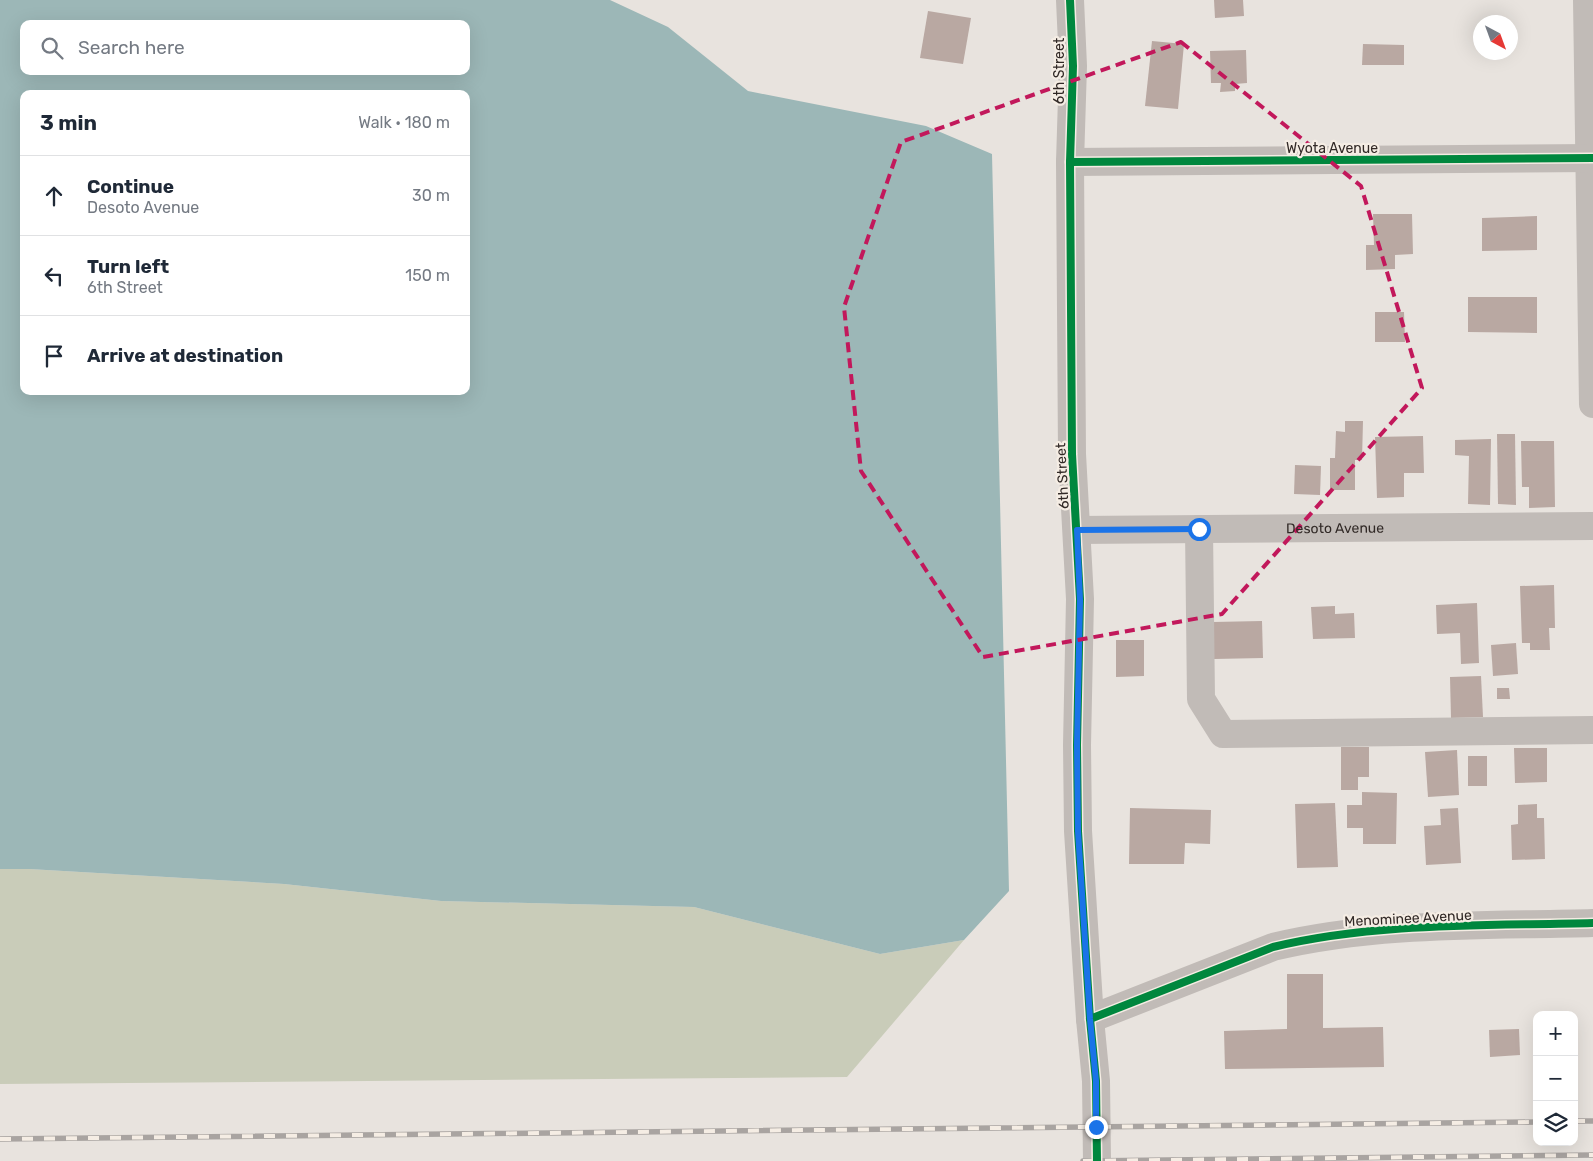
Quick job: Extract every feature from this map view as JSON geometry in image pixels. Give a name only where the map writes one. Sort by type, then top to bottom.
[{"type":"street","points":[[1588,0],[1593,404]]},
{"type":"street","name":"6th Street","points":[[1064,3],[1073,66],[1070,162],[1072,454],[1080,600],[1077,745],[1078,831],[1090,1019],[1096,1081],[1097,1161]]},
{"type":"street","name":"Wyota Avenue","points":[[1070,162],[1591,158]]},
{"type":"street","name":"Desoto Avenue","points":[[1077,530],[1593,526]]},
{"type":"street","points":[[1199,529],[1201,699],[1223,734],[1593,730]]},
{"type":"street","name":"Menominee Avenue","points":[[1090,1019],[1273,947],[1297,941],[1361,931],[1425,927],[1593,923]]},
{"type":"highlighted area","points":[[1181,42],[1361,186],[1422,388],[1222,614],[983,657],[861,471],[844,307],[901,142]]},
{"type":"green space","points":[[0,869],[29,869],[284,884],[441,901],[694,907],[880,954],[964,940],[847,1077],[0,1084]]},
{"type":"water","points":[[0,0],[610,0],[668,27],[748,91],[926,126],[992,154],[1009,891],[964,940],[880,954],[694,907],[441,901],[284,884],[29,869],[0,869]]},
{"type":"building","points":[[1214,0],[1243,0],[1244,16],[1215,18]]},
{"type":"building","points":[[928,11],[971,18],[963,64],[920,58]]},
{"type":"building","points":[[1152,41],[1184,44],[1178,109],[1145,106]]},
{"type":"building","points":[[1363,44],[1404,45],[1404,65],[1362,65]]},
{"type":"building","points":[[1246,50],[1247,83],[1235,84],[1235,91],[1220,92],[1221,83],[1211,83],[1210,51]]},
{"type":"building","points":[[1373,214],[1412,214],[1413,254],[1395,255],[1395,269],[1366,270],[1366,245],[1374,245]]},
{"type":"building","points":[[1537,216],[1537,250],[1482,251],[1482,218]]},
{"type":"building","points":[[1468,297],[1537,297],[1537,333],[1468,332]]},
{"type":"building","points":[[1375,312],[1404,312],[1405,342],[1375,342]]},
{"type":"building","points":[[1345,421],[1363,421],[1362,460],[1355,460],[1355,490],[1330,490],[1330,458],[1335,458],[1336,431],[1345,432]]},
{"type":"building","points":[[1497,434],[1515,434],[1516,505],[1498,504]]},
{"type":"building","points":[[1423,436],[1424,473],[1404,473],[1404,497],[1377,498],[1375,437]]},
{"type":"building","points":[[1491,439],[1490,505],[1468,504],[1469,456],[1455,455],[1455,440]]},
{"type":"building","points":[[1521,441],[1554,441],[1555,507],[1529,508],[1529,487],[1522,487]]},
{"type":"building","points":[[1295,465],[1321,466],[1320,495],[1294,494]]},
{"type":"building","points":[[1554,585],[1555,628],[1549,628],[1550,650],[1530,650],[1530,643],[1522,643],[1520,586]]},
{"type":"building","points":[[1477,603],[1479,663],[1461,664],[1460,633],[1437,634],[1436,605]]},
{"type":"building","points":[[1335,606],[1335,614],[1354,613],[1355,638],[1313,639],[1311,607]]},
{"type":"building","points":[[1262,621],[1263,658],[1214,659],[1213,622]]},
{"type":"building","points":[[1116,640],[1144,640],[1144,676],[1116,677]]},
{"type":"building","points":[[1516,643],[1518,674],[1493,676],[1491,645]]},
{"type":"building","points":[[1481,676],[1483,717],[1451,718],[1450,677]]},
{"type":"building","points":[[1497,688],[1509,688],[1510,699],[1497,699]]},
{"type":"building","points":[[1341,747],[1369,747],[1369,777],[1358,777],[1358,790],[1341,790]]},
{"type":"building","points":[[1514,748],[1547,748],[1547,782],[1515,783]]},
{"type":"building","points":[[1457,750],[1459,795],[1428,797],[1425,752]]},
{"type":"building","points":[[1468,756],[1487,756],[1487,786],[1468,786]]},
{"type":"building","points":[[1362,792],[1397,793],[1396,844],[1363,844],[1363,828],[1347,828],[1347,805],[1362,805]]},
{"type":"building","points":[[1335,803],[1338,867],[1297,868],[1295,804]]},
{"type":"building","points":[[1537,804],[1537,818],[1544,818],[1545,859],[1512,860],[1511,825],[1518,824],[1518,805]]},
{"type":"building","points":[[1130,808],[1211,810],[1210,844],[1185,843],[1184,864],[1129,864]]},
{"type":"building","points":[[1458,808],[1461,863],[1426,865],[1424,826],[1441,825],[1440,809]]},
{"type":"building","points":[[1287,974],[1323,974],[1323,1028],[1383,1027],[1384,1067],[1225,1069],[1224,1031],[1287,1029]]},
{"type":"building","points":[[1519,1029],[1520,1055],[1490,1057],[1489,1030]]},
{"type":"railway","points":[[1578,1121],[1593,1121]]},
{"type":"railway","points":[[0,1139],[1533,1122]]},
{"type":"railway","points":[[1083,1161],[1593,1155]]},
{"type":"cycle path","points":[[1070,0],[1073,66],[1070,162],[1072,454],[1080,599],[1077,745],[1078,831],[1090,1019],[1096,1081],[1097,1161]]},
{"type":"cycle path","points":[[1070,162],[1593,158]]},
{"type":"cycle path","points":[[1090,1019],[1273,947],[1313,939],[1392,929],[1472,925],[1593,923]]},
{"type":"route","points":[[1096,1127],[1096,1081],[1092,1048],[1078,831],[1077,745],[1080,600],[1077,530],[1199,529]]}]
